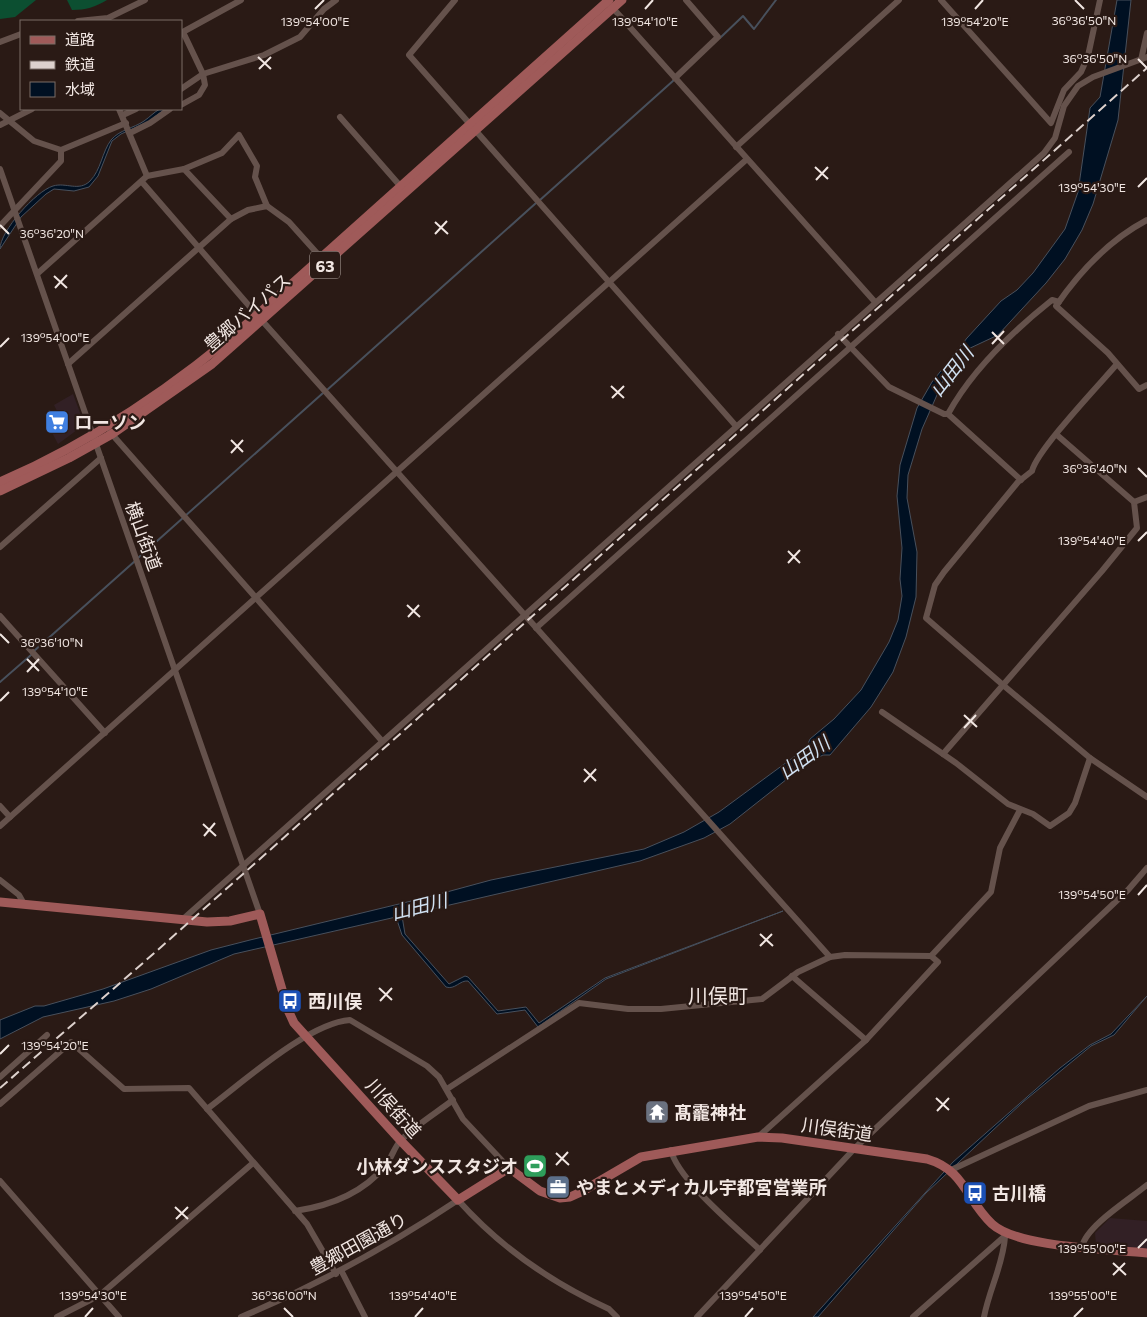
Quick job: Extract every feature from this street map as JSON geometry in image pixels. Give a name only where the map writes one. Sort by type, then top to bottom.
[{"type":"main road","name":"豊郷バイパス","points":[[0,482],[109,430],[261,318],[610,3],[622,0]]},
{"type":"main road","name":"豊郷バイパス","points":[[0,491],[69,458],[93,438]]},
{"type":"main road","points":[[0,902],[182,920],[230,922],[260,914]]},
{"type":"main road","name":"川俣街道","points":[[260,914],[291,1017],[400,1140],[458,1200]]},
{"type":"main road","name":"川俣街道","points":[[509,1168],[550,1196],[570,1198],[632,1161],[671,1150],[758,1137],[856,1148],[941,1163],[951,1170],[991,1224],[1006,1236]]},
{"type":"main road","points":[[458,1200],[509,1168]]},
{"type":"main road","points":[[1006,1236],[1082,1247],[1147,1253]]},
{"type":"street","points":[[182,104],[199,95],[205,85],[203,74],[182,33],[241,0]]},
{"type":"street","points":[[182,88],[203,74],[264,55],[300,37],[324,9],[336,0]]},
{"type":"street","points":[[455,0],[409,55],[736,426]]},
{"type":"street","points":[[675,78],[718,37],[686,0]]},
{"type":"street","points":[[736,147],[900,0]]},
{"type":"street","points":[[940,0],[1051,123],[1064,90],[1080,72],[1088,56],[1100,0]]},
{"type":"street","points":[[88,20],[108,18],[142,1]]},
{"type":"street","points":[[610,3],[746,159],[875,302]]},
{"type":"street","points":[[182,920],[523,614],[1044,153],[1055,138],[1064,106],[1071,94],[1078,86],[1093,77],[1141,60],[1147,33]]},
{"type":"street","points":[[0,42],[20,34]]},
{"type":"street","points":[[0,125],[30,110]]},
{"type":"street","points":[[130,133],[150,123],[169,110]]},
{"type":"street","points":[[121,112],[147,176]]},
{"type":"street","points":[[0,113],[34,141],[61,150],[126,123]]},
{"type":"street","points":[[340,117],[404,190]]},
{"type":"street","points":[[36,274],[147,176],[184,169],[222,153],[239,135],[257,166],[255,177],[268,206],[289,222],[324,261]]},
{"type":"street","points":[[0,226],[61,161],[61,150]]},
{"type":"street","points":[[536,628],[1069,152]]},
{"type":"street","points":[[0,826],[746,159]]},
{"type":"street","name":"横山街道","points":[[0,169],[260,914]]},
{"type":"street","points":[[184,169],[231,219]]},
{"type":"street","points":[[142,182],[702,816],[830,957]]},
{"type":"street","points":[[68,364],[231,219],[248,210],[268,206]]},
{"type":"street","points":[[1147,220],[1130,229],[1084,267],[1056,306],[1117,364],[1139,389],[1147,385]]},
{"type":"street","points":[[946,414],[962,388],[1004,344],[1052,300],[1059,302]]},
{"type":"street","points":[[838,334],[889,387],[946,414],[1021,480]]},
{"type":"street","points":[[1117,364],[1034,464],[1032,472],[1021,480],[944,572],[935,586],[926,618],[1090,758],[1146,795]]},
{"type":"street","points":[[109,430],[382,741]]},
{"type":"street","points":[[943,754],[1137,528],[1134,502],[1057,435]]},
{"type":"street","points":[[0,547],[100,458]]},
{"type":"street","points":[[1134,502],[1147,497]]},
{"type":"street","points":[[0,616],[105,733]]},
{"type":"street","points":[[882,712],[901,727],[943,754],[1008,804],[1033,814],[1050,826],[1069,813],[1075,803],[1090,758]]},
{"type":"street","points":[[0,806],[10,817]]},
{"type":"street","points":[[931,956],[991,892],[1000,848],[1020,810]]},
{"type":"street","points":[[697,1317],[856,1148],[1147,868]]},
{"type":"street","points":[[0,880],[19,895],[24,904]]},
{"type":"street","points":[[447,1089],[579,1003],[628,1009],[660,1009],[762,999],[792,976],[830,957],[845,955],[931,956],[938,962],[866,1040],[758,1137]]},
{"type":"street","points":[[792,976],[866,1040]]},
{"type":"street","name":"川俣街道","points":[[307,1036],[342,1020],[350,1020],[360,1023],[427,1066],[447,1089],[473,1131],[509,1168]]},
{"type":"street","points":[[0,1077],[47,1035]]},
{"type":"street","points":[[208,1109],[307,1036]]},
{"type":"street","points":[[0,1104],[71,1042],[124,1089],[189,1088],[307,1224],[365,1317]]},
{"type":"street","points":[[951,1170],[1089,1106],[1147,1090]]},
{"type":"street","points":[[295,1211],[315,1208],[359,1190],[377,1176],[388,1162],[400,1140],[453,1100]]},
{"type":"street","points":[[671,1150],[687,1177],[760,1250]]},
{"type":"street","points":[[57,1317],[100,1295],[253,1163]]},
{"type":"street","points":[[0,1181],[119,1317]]},
{"type":"street","points":[[1082,1247],[1084,1240],[1093,1229],[1147,1185]]},
{"type":"street","points":[[458,1200],[492,1234],[539,1271],[609,1309],[617,1317]]},
{"type":"street","name":"豊郷田園通り","points":[[241,1317],[339,1273],[458,1200]]},
{"type":"street","points":[[913,1317],[1006,1236]]},
{"type":"street","points":[[984,1317],[988,1298],[999,1269],[1006,1236]]},
{"type":"shaded area","points":[[73,394],[82,418],[79,419],[77,430],[58,444],[45,419],[58,413],[54,405]]},
{"type":"shaded area","points":[[1110,1218],[1147,1221],[1147,1249],[1096,1244],[1095,1233]]},
{"type":"green space","points":[[0,0],[36,0],[15,17],[0,19]]},
{"type":"green space","points":[[67,0],[107,0],[90,8],[72,10]]},
{"type":"water","name":"山田川","points":[[1117,0],[1131,0],[1118,120],[1093,204],[1082,230],[1065,259],[1046,283],[998,335],[966,350],[944,379],[922,429],[908,475],[907,498],[917,552],[916,597],[906,637],[893,672],[871,707],[830,755],[823,755],[806,764],[730,824],[704,838],[640,861],[402,916],[405,934],[449,984],[465,976],[468,977],[498,1011],[526,1007],[539,1023],[605,978],[783,911],[606,979],[538,1027],[525,1010],[497,1014],[468,981],[449,988],[446,987],[402,935],[396,917],[234,954],[151,989],[114,1001],[43,1017],[0,1039],[0,1020],[35,1006],[44,1006],[103,989],[211,950],[491,880],[644,849],[684,832],[719,812],[806,748],[810,739],[834,719],[861,690],[889,642],[898,620],[902,596],[900,579],[902,548],[897,496],[900,465],[917,408],[932,382],[967,338],[1001,301],[1017,290],[1033,273],[1065,229],[1078,192],[1090,108],[1100,97]]},
{"type":"water","points":[[164,110],[148,122],[121,134],[112,141],[98,176],[89,187],[74,191],[54,189],[46,194],[21,217],[0,249],[12,222],[38,195],[53,186],[81,186],[86,184],[97,172],[111,140],[122,131],[140,123],[156,112]]},
{"type":"water","points":[[1147,996],[1114,1035],[1091,1046],[1023,1102],[926,1193],[818,1317],[813,1317],[953,1162],[1060,1068],[1090,1045],[1111,1034]]},
{"type":"waterway","points":[[720,38],[743,16],[754,29],[776,0]]},
{"type":"waterway","points":[[540,200],[674,80]]},
{"type":"waterway","points":[[327,390],[536,203]]},
{"type":"waterway","points":[[138,558],[323,393]]},
{"type":"waterway","points":[[34,651],[135,561]]},
{"type":"waterway","points":[[0,682],[31,655]]},
{"type":"railway","points":[[0,1088],[160,948],[1147,68]]},
{"type":"place","name":"ローソン","points":[[57,422]]},
{"type":"place","name":"西川俣","points":[[290,1001]]},
{"type":"place","name":"髙靇神社","points":[[657,1112]]},
{"type":"place","name":"小林ダンススタジオ","points":[[535,1166]]},
{"type":"place","name":"やまとメディカル宇都宮営業所","points":[[558,1187]]},
{"type":"place","name":"古川橋","points":[[975,1193]]},
{"type":"district","name":"川俣町","points":[[718,995]]}]
